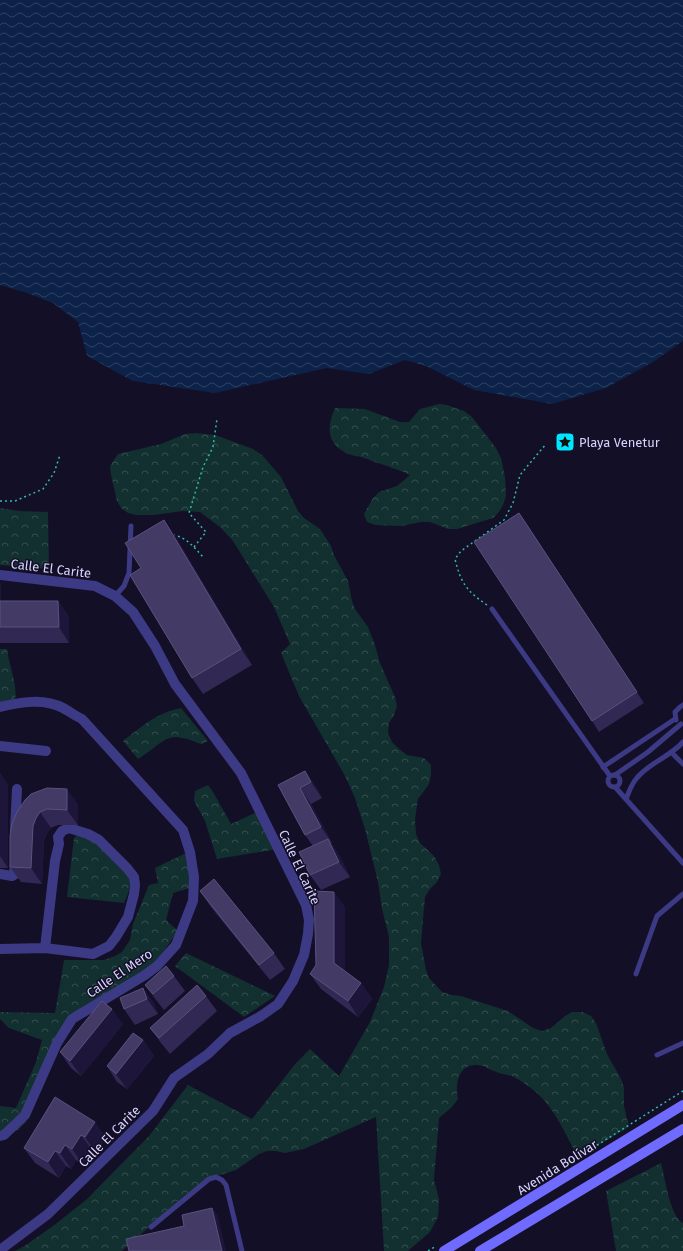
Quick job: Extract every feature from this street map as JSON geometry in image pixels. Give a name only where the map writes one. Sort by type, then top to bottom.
[{"type":"street","name":"Calle El Carite","points":[[0,575],[96,586],[116,596],[133,612],[155,646],[175,684],[241,773],[306,905],[309,920],[307,941],[300,967],[278,1004],[261,1016],[230,1033],[208,1054],[174,1078],[153,1111],[48,1214],[0,1250]]},
{"type":"street","name":"Calle El Mero","points":[[0,707],[31,702],[48,703],[62,707],[82,720],[183,830],[190,852],[194,877],[193,901],[176,945],[157,966],[145,975],[72,1019],[57,1043],[24,1115],[4,1135],[0,1136]]},
{"type":"street","points":[[0,746],[46,751]]},
{"type":"street","points":[[17,789],[16,839],[25,822]]},
{"type":"street","points":[[0,948],[45,948],[93,954],[109,946],[128,917],[134,894],[134,877],[127,868],[98,840],[88,834],[68,828],[62,831],[58,837],[45,948]]},
{"type":"street","points":[[0,874],[14,875],[14,852]]},
{"type":"street","name":"Avenida Bolívar","points":[[444,1251],[683,1105]]},
{"type":"street","points":[[480,1251],[683,1129]]},
{"type":"lane","points":[[116,596],[124,586],[128,572],[131,526]]},
{"type":"lane","points":[[492,609],[603,767],[613,776],[620,779],[620,784],[616,788]]},
{"type":"lane","points":[[675,719],[675,712],[683,706]]},
{"type":"lane","points":[[603,767],[675,719]]},
{"type":"lane","points":[[675,719],[682,724],[648,752],[607,781],[613,788],[616,788],[683,863]]},
{"type":"lane","points":[[626,799],[634,780],[641,773],[672,753],[683,742]]},
{"type":"lane","points":[[672,753],[683,764]]},
{"type":"lane","points":[[636,974],[657,916],[683,894]]},
{"type":"lane","points":[[658,1055],[683,1043]]},
{"type":"lane","points":[[151,1227],[209,1179],[216,1177],[222,1180],[226,1185],[242,1251]]},
{"type":"path","points":[[194,547],[206,532],[189,513],[203,467],[213,447],[217,419]]},
{"type":"path","points":[[492,609],[471,593],[459,576],[455,559],[461,551],[504,520],[513,503],[520,475],[546,444]]},
{"type":"path","points":[[0,501],[15,501],[43,489],[54,474],[60,455]]},
{"type":"path","points":[[169,534],[180,536],[194,547],[203,557]]},
{"type":"green space","points":[[439,404],[464,411],[472,417],[496,448],[501,458],[505,477],[506,496],[499,512],[493,518],[457,529],[448,529],[430,522],[421,522],[401,526],[375,525],[367,522],[364,514],[373,498],[379,492],[397,486],[410,475],[366,458],[348,454],[339,449],[330,434],[332,415],[335,408],[365,409],[400,422],[409,422],[420,409]]},
{"type":"green space","points":[[196,433],[215,435],[253,449],[262,455],[281,477],[298,511],[304,518],[320,529],[331,546],[334,555],[348,581],[355,609],[368,627],[380,663],[395,697],[397,706],[389,723],[388,733],[392,742],[407,755],[424,758],[431,765],[429,784],[418,799],[415,819],[416,834],[420,843],[434,856],[439,865],[441,874],[437,882],[425,897],[421,943],[429,978],[442,992],[461,996],[508,1011],[533,1028],[542,1031],[551,1028],[572,1012],[583,1012],[591,1016],[596,1023],[607,1054],[621,1079],[624,1088],[624,1106],[629,1127],[578,1157],[550,1107],[534,1091],[512,1076],[498,1073],[477,1065],[466,1068],[459,1076],[457,1088],[458,1099],[452,1107],[439,1118],[434,1180],[439,1199],[438,1217],[430,1232],[408,1251],[384,1251],[376,1117],[304,1149],[285,1153],[267,1151],[259,1154],[236,1170],[214,1177],[184,1196],[122,1251],[15,1251],[53,1226],[86,1200],[149,1136],[188,1085],[252,1119],[296,1063],[310,1049],[339,1076],[370,1022],[384,987],[389,965],[389,937],[365,829],[355,798],[345,776],[299,696],[281,653],[290,644],[274,607],[233,541],[221,528],[200,512],[183,511],[154,515],[136,515],[128,513],[121,508],[117,501],[110,466],[118,454],[161,444],[185,434]]},
{"type":"green space","points":[[0,508],[19,511],[48,512],[49,569],[0,565]]},
{"type":"green space","points":[[0,649],[7,649],[16,695],[15,701],[0,703]]},
{"type":"green space","points":[[181,708],[208,741],[201,744],[180,737],[172,737],[161,742],[138,759],[123,741],[143,725],[157,717]]},
{"type":"green space","points":[[208,785],[231,824],[259,811],[278,849],[217,859],[205,821],[194,801],[195,791]]},
{"type":"green space","points":[[85,834],[129,873],[130,888],[124,903],[67,897],[74,838],[77,835]]},
{"type":"green space","points":[[190,851],[193,887],[173,893],[166,920],[178,931],[163,952],[142,974],[79,1012],[41,1083],[26,1122],[18,1130],[0,1134],[0,1106],[16,1108],[36,1062],[42,1040],[9,1028],[0,1019],[0,1012],[55,1013],[64,960],[104,960],[122,952],[130,940],[133,924],[149,885],[158,883],[155,868]]},
{"type":"green space","points":[[186,953],[275,996],[244,1017],[175,966]]},
{"type":"green space","points":[[661,1163],[671,1205],[678,1219],[683,1223],[683,1251],[616,1251],[606,1191]]},
{"type":"water","points":[[0,0],[683,0],[683,341],[653,362],[606,388],[552,404],[474,390],[426,366],[405,360],[369,374],[327,368],[215,393],[133,381],[87,356],[78,322],[53,303],[0,285]]},
{"type":"building","points":[[519,513],[637,692],[592,721],[474,542]]},
{"type":"building","points":[[164,520],[241,649],[192,678],[130,575],[141,568],[125,543]]},
{"type":"building","points":[[0,601],[58,601],[59,627],[0,627]]},
{"type":"building","points":[[305,771],[311,782],[300,788],[321,827],[305,835],[278,785]]},
{"type":"building","points":[[47,788],[67,789],[67,810],[47,809],[40,812],[33,826],[31,868],[10,867],[10,835],[12,824],[17,812],[31,794]]},
{"type":"building","points":[[328,839],[339,862],[310,875],[299,852]]},
{"type":"building","points":[[214,879],[274,953],[259,965],[200,891]]},
{"type":"building","points":[[314,891],[334,892],[334,963],[361,983],[348,1001],[310,974],[316,965]]},
{"type":"building","points":[[166,966],[174,976],[153,994],[145,985]]},
{"type":"building","points":[[197,985],[206,996],[159,1038],[150,1028]]},
{"type":"building","points":[[143,988],[147,999],[124,1009],[120,998]]},
{"type":"building","points":[[102,1001],[112,1009],[70,1061],[60,1052]]},
{"type":"building","points":[[133,1033],[143,1040],[116,1074],[107,1066]]},
{"type":"building","points":[[55,1097],[95,1122],[85,1137],[81,1135],[72,1149],[65,1145],[60,1153],[55,1151],[48,1162],[24,1148]]},
{"type":"building","points":[[212,1208],[222,1251],[129,1251],[126,1239],[184,1226],[182,1215]]},
{"type":"place","name":"Playa Venetur","points":[[565,442]]}]
